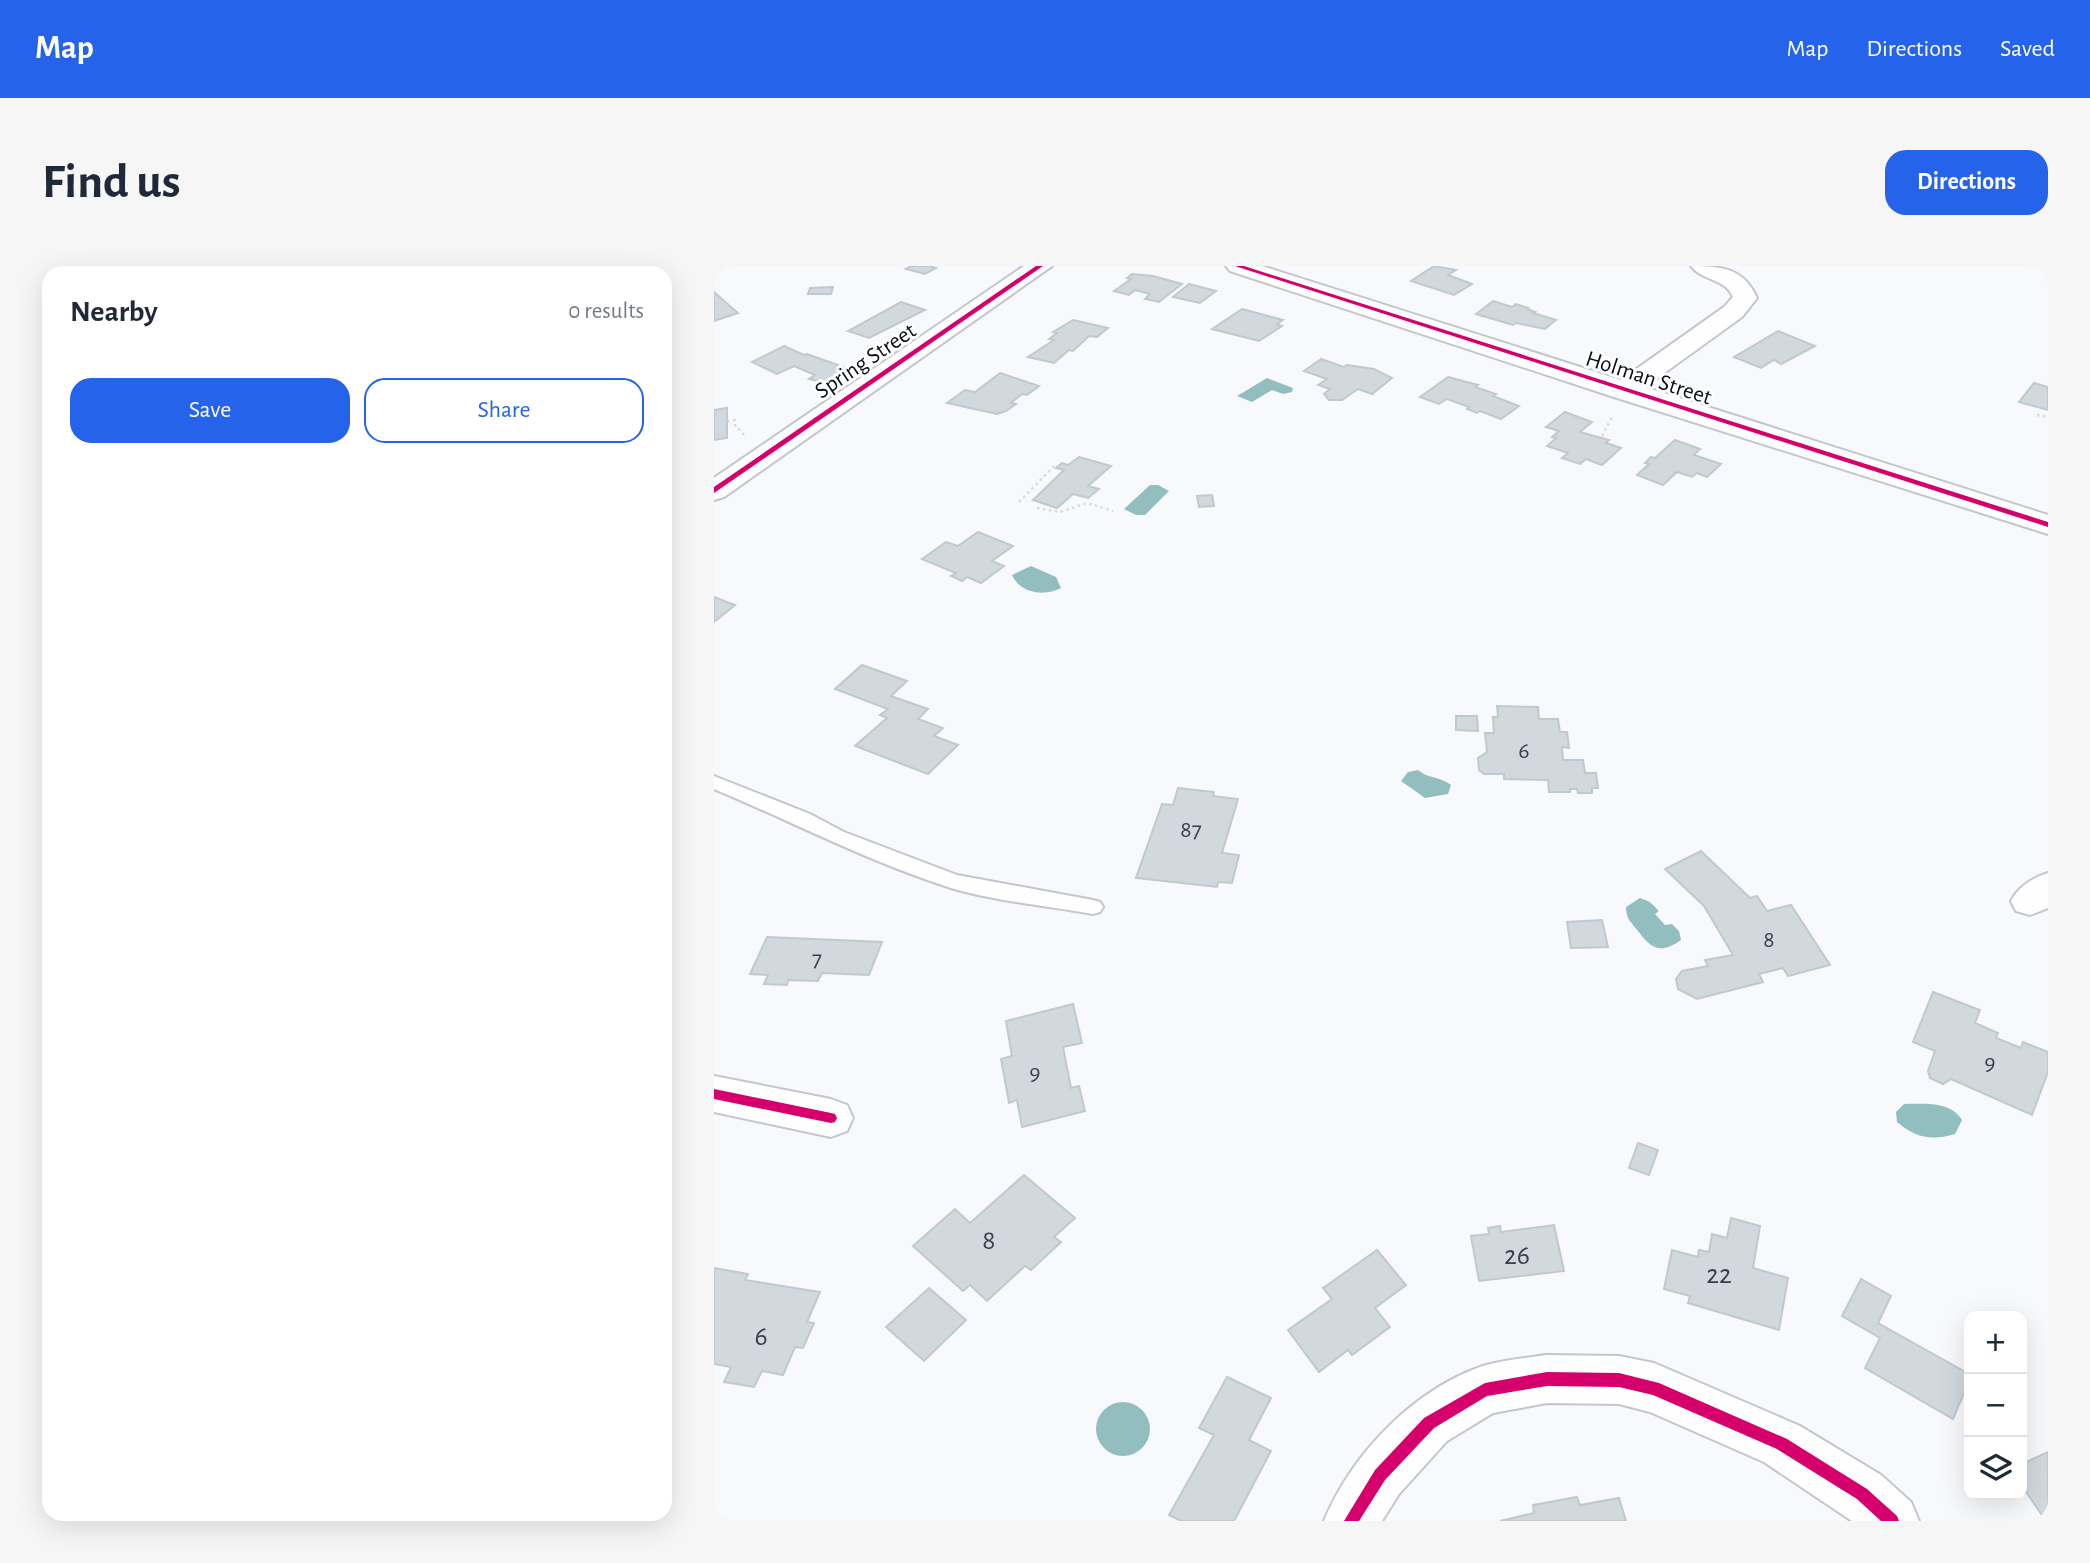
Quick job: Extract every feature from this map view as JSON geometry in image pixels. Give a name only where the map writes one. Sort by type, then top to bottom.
[{"type":"street","name":"Spring Street","points":[[714,491],[1040,266]]},
{"type":"street","name":"Holman Street","points":[[1238,266],[2048,525]]},
{"type":"street","points":[[1623,391],[1733,312],[1745,298],[1742,287],[1703,266]]},
{"type":"street","points":[[714,1094],[831,1118]]},
{"type":"street","points":[[1351,1521],[1380,1475],[1429,1423],[1485,1390],[1547,1379],[1619,1380],[1654,1388],[1782,1444],[1862,1494],[1892,1521]]},
{"type":"lane","points":[[714,782],[804,819],[836,837],[956,881],[1093,906]]},
{"type":"path","points":[[2037,415],[2048,417]]},
{"type":"path","points":[[1602,436],[1612,417]]},
{"type":"path","points":[[727,421],[735,420],[735,425],[747,439]]},
{"type":"path","points":[[1019,502],[1056,464]]},
{"type":"path","points":[[1037,508],[1060,512],[1087,503],[1113,511]]},
{"type":"water","points":[[1267,378],[1293,388],[1292,392],[1283,394],[1272,390],[1252,402],[1237,396]]},
{"type":"water","points":[[1150,485],[1158,485],[1169,491],[1145,515],[1136,515],[1124,509]]},
{"type":"water","points":[[1031,566],[1056,577],[1061,588],[1040,593],[1021,586],[1012,575]]},
{"type":"water","points":[[1418,770],[1451,785],[1448,794],[1425,798],[1401,781],[1408,772]]},
{"type":"water","points":[[1640,898],[1650,902],[1659,911],[1655,914],[1665,925],[1672,924],[1679,931],[1681,940],[1662,948],[1652,946],[1648,942],[1629,920],[1626,911],[1626,907]]},
{"type":"water","points":[[1904,1104],[1944,1107],[1951,1109],[1962,1120],[1955,1134],[1924,1137],[1897,1122],[1896,1112]]},
{"type":"water","points":[[1123,1402],[1142,1410],[1150,1429],[1142,1448],[1123,1456],[1104,1448],[1096,1429],[1104,1410]]},
{"type":"building","points":[[911,266],[936,268],[925,274],[906,269]]},
{"type":"building","points":[[1434,266],[1456,270],[1448,275],[1472,284],[1454,295],[1411,281]]},
{"type":"building","points":[[1132,274],[1153,276],[1182,284],[1159,302],[1145,299],[1150,294],[1135,290],[1129,295],[1114,291],[1131,279],[1127,278]]},
{"type":"building","points":[[1189,284],[1216,291],[1200,303],[1173,297]]},
{"type":"building","points":[[833,287],[831,294],[808,294],[810,288]]},
{"type":"building","points":[[714,292],[738,313],[714,321]]},
{"type":"building","points":[[1493,301],[1512,307],[1516,304],[1556,320],[1545,329],[1516,323],[1513,325],[1476,314]]},
{"type":"building","points":[[901,302],[925,310],[869,338],[848,331]]},
{"type":"building","points":[[1242,309],[1283,320],[1277,324],[1282,326],[1259,341],[1212,329]]},
{"type":"building","points":[[1073,320],[1108,328],[1097,337],[1089,336],[1073,351],[1069,350],[1054,363],[1028,357],[1054,340],[1049,339],[1057,333],[1053,332]]},
{"type":"building","points":[[1778,331],[1815,346],[1781,364],[1774,360],[1761,368],[1734,357]]},
{"type":"building","points":[[784,346],[852,370],[831,384],[809,379],[815,375],[794,366],[777,374],[752,362]]},
{"type":"building","points":[[1321,359],[1344,367],[1347,365],[1374,369],[1392,378],[1372,394],[1358,389],[1342,400],[1329,400],[1324,394],[1330,389],[1318,385],[1327,379],[1304,371]]},
{"type":"building","points":[[1000,373],[1039,386],[1027,395],[1022,394],[1011,403],[1016,404],[997,414],[947,403],[965,390],[975,392]]},
{"type":"building","points":[[1448,377],[1478,385],[1475,387],[1519,406],[1501,419],[1480,411],[1477,413],[1447,399],[1439,404],[1420,397]]},
{"type":"building","points":[[2034,383],[2048,387],[2048,410],[2019,402]]},
{"type":"building","points":[[727,408],[727,438],[714,440],[714,410]]},
{"type":"building","points":[[1565,412],[1592,422],[1580,432],[1609,440],[1606,443],[1621,448],[1602,465],[1586,459],[1580,464],[1562,458],[1568,453],[1547,446],[1559,431],[1546,427]]},
{"type":"building","points":[[1675,440],[1700,449],[1694,455],[1721,464],[1707,477],[1697,473],[1692,477],[1677,472],[1663,485],[1637,475],[1649,464],[1645,463],[1651,457],[1655,458]]},
{"type":"building","points":[[1079,457],[1111,466],[1088,486],[1099,489],[1088,498],[1073,494],[1057,508],[1033,500],[1064,470],[1056,468],[1062,463],[1068,465]]},
{"type":"building","points":[[1212,495],[1214,506],[1199,507],[1197,496]]},
{"type":"building","points":[[978,532],[1013,546],[992,561],[1004,566],[981,583],[967,577],[962,581],[951,576],[956,573],[922,559],[946,542],[958,546]]},
{"type":"building","points":[[714,597],[735,605],[714,622]]},
{"type":"building","points":[[862,665],[907,681],[891,696],[928,709],[918,719],[943,728],[934,736],[958,745],[928,774],[855,746],[887,718],[880,715],[888,709],[835,689]]},
{"type":"building","points":[[1497,706],[1538,707],[1539,719],[1558,719],[1560,732],[1567,732],[1569,748],[1562,747],[1563,760],[1583,760],[1585,773],[1596,773],[1598,788],[1592,788],[1592,793],[1578,793],[1577,789],[1570,789],[1570,792],[1549,792],[1548,780],[1504,779],[1504,774],[1484,774],[1479,770],[1478,758],[1487,752],[1485,733],[1494,733],[1493,717],[1498,717]]},
{"type":"building","points":[[1456,716],[1477,716],[1478,731],[1456,730]]},
{"type":"building","points":[[1178,788],[1214,792],[1213,796],[1238,799],[1222,853],[1239,855],[1232,883],[1218,882],[1217,887],[1136,878],[1162,804],[1173,805]]},
{"type":"building","points":[[1701,851],[1750,898],[1757,896],[1767,911],[1791,905],[1830,965],[1788,976],[1783,968],[1759,974],[1763,982],[1697,999],[1678,989],[1676,979],[1682,971],[1708,966],[1705,960],[1733,955],[1704,906],[1665,869]]},
{"type":"building","points":[[1602,920],[1608,947],[1571,948],[1567,922]]},
{"type":"building","points":[[767,937],[882,942],[869,975],[822,973],[818,981],[788,980],[787,985],[764,984],[768,975],[750,974]]},
{"type":"building","points":[[1933,992],[1980,1010],[1975,1023],[1998,1033],[1996,1038],[2021,1048],[2023,1042],[2048,1052],[2048,1072],[2032,1115],[1951,1079],[1943,1084],[1930,1078],[1928,1071],[1935,1051],[1913,1042]]},
{"type":"building","points":[[1073,1004],[1082,1043],[1063,1047],[1071,1088],[1079,1086],[1085,1111],[1022,1127],[1017,1100],[1009,1103],[1001,1059],[1012,1056],[1006,1021]]},
{"type":"building","points":[[1638,1143],[1658,1150],[1649,1175],[1629,1168]]},
{"type":"building","points":[[1024,1175],[1075,1218],[1054,1237],[1061,1242],[1031,1270],[1025,1266],[987,1301],[970,1285],[963,1291],[913,1246],[955,1209],[970,1223]]},
{"type":"building","points":[[1731,1218],[1760,1226],[1753,1268],[1788,1278],[1779,1330],[1688,1303],[1690,1296],[1664,1289],[1672,1250],[1698,1257],[1699,1250],[1709,1252],[1712,1234],[1727,1238]]},
{"type":"building","points":[[1554,1225],[1564,1271],[1479,1281],[1471,1236],[1489,1234],[1488,1228],[1500,1226],[1501,1232]]},
{"type":"building","points":[[1377,1250],[1406,1285],[1375,1308],[1390,1327],[1352,1355],[1348,1350],[1319,1372],[1288,1330],[1332,1299],[1323,1288]]},
{"type":"building","points":[[714,1268],[748,1274],[745,1280],[820,1292],[807,1322],[814,1323],[803,1348],[795,1347],[783,1375],[762,1371],[754,1387],[724,1382],[731,1367],[714,1364]]},
{"type":"building","points":[[1861,1279],[1891,1296],[1878,1323],[1964,1371],[1964,1393],[1953,1419],[1865,1368],[1880,1338],[1842,1316]]},
{"type":"building","points":[[929,1288],[966,1320],[924,1361],[886,1327]]},
{"type":"building","points":[[1227,1377],[1271,1398],[1249,1440],[1271,1451],[1234,1521],[1181,1521],[1169,1515],[1214,1435],[1199,1428]]},
{"type":"building","points":[[2048,1452],[2048,1521],[2027,1493],[2027,1462]]},
{"type":"building","points":[[1577,1497],[1580,1505],[1619,1498],[1626,1521],[1500,1521],[1534,1513],[1533,1505]]},
{"type":"cycle path","points":[[714,491],[1040,266]]},
{"type":"cycle path","points":[[1238,266],[2048,525]]},
{"type":"cycle path","points":[[714,1094],[831,1118]]},
{"type":"cycle path","points":[[1351,1521],[1380,1475],[1429,1423],[1485,1390],[1547,1379],[1619,1380],[1654,1388],[1782,1444],[1862,1494],[1892,1521]]}]
